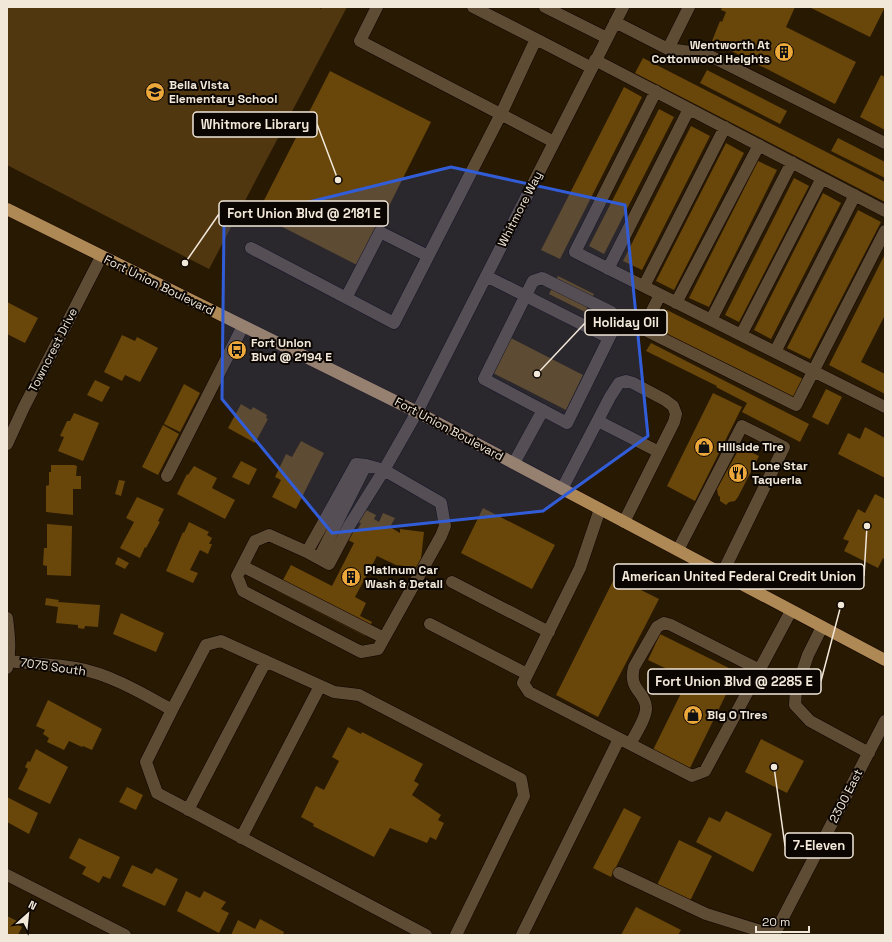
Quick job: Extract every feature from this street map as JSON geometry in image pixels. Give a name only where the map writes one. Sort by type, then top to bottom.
[{"type":"main road","name":"Fort Union Boulevard","points":[[7,209],[101,257],[417,412],[885,660]]},
{"type":"street","points":[[377,7],[360,41],[554,142]]},
{"type":"street","points":[[473,7],[536,40],[656,92],[885,211]]},
{"type":"street","points":[[545,7],[607,38]]},
{"type":"street","name":"Whitmore Way","points":[[319,558],[329,564],[349,526],[384,470],[417,412],[623,7]]},
{"type":"street","points":[[668,49],[689,7]]},
{"type":"street","points":[[615,22],[668,49],[706,54],[885,143]]},
{"type":"street","points":[[251,248],[394,323],[501,114],[536,40]]},
{"type":"street","points":[[656,92],[575,252],[885,407]]},
{"type":"street","points":[[608,269],[689,109]]},
{"type":"street","points":[[644,286],[725,127]]},
{"type":"street","points":[[676,303],[759,145]]},
{"type":"street","points":[[711,320],[792,162]]},
{"type":"street","points":[[740,335],[822,178]]},
{"type":"street","points":[[775,352],[855,195]]},
{"type":"street","points":[[660,295],[643,329],[796,405],[885,231]]},
{"type":"street","points":[[346,298],[380,232],[428,256]]},
{"type":"street","name":"Towncrest Drive","points":[[7,444],[24,407],[101,257]]},
{"type":"street","points":[[486,276],[609,338]]},
{"type":"street","points":[[542,278],[611,312],[616,325],[609,338],[567,423],[484,379],[533,281],[542,278]]},
{"type":"street","points":[[167,476],[243,326]]},
{"type":"street","points":[[562,489],[619,383],[626,381],[633,383],[665,400],[673,406],[676,414],[674,422],[624,522]]},
{"type":"street","points":[[514,463],[542,410]]},
{"type":"street","points":[[598,421],[660,452]]},
{"type":"street","points":[[678,550],[742,426],[784,447],[722,574]]},
{"type":"street","points":[[307,552],[356,464],[366,465],[384,470],[440,503],[445,526],[441,536],[378,649],[361,652],[243,591],[237,576],[255,541],[269,535],[319,558],[366,465]]},
{"type":"street","points":[[600,509],[580,568],[523,683],[529,692],[692,776],[705,771],[791,611]]},
{"type":"street","points":[[242,566],[384,638]]},
{"type":"street","points":[[452,582],[549,632]]},
{"type":"street","points":[[7,618],[9,636],[8,665]]},
{"type":"street","points":[[522,935],[624,742],[646,712],[646,705],[633,682],[632,674],[634,667],[657,627],[664,623],[671,625],[760,670]]},
{"type":"street","points":[[430,624],[527,674]]},
{"type":"street","points":[[822,627],[808,655],[796,690],[795,705],[810,721],[869,753]]},
{"type":"street","points":[[426,935],[157,793],[146,762],[206,645],[221,641],[334,692],[359,695],[521,779],[524,796],[456,935]]},
{"type":"street","points":[[188,810],[266,661]]},
{"type":"street","name":"7075 South","points":[[8,665],[76,668],[105,676],[172,710]]},
{"type":"street","points":[[241,838],[320,686]]},
{"type":"street","name":"2300 East","points":[[774,935],[885,721]]},
{"type":"street","points":[[619,873],[706,914],[774,935]]},
{"type":"street","points":[[7,876],[125,935]]},
{"type":"highlighted area","points":[[451,167],[625,205],[648,436],[543,511],[332,533],[222,399],[224,223]]},
{"type":"shaded area","name":"Bella Vista Elementary School","points":[[7,7],[317,7],[321,9],[322,7],[347,7],[209,269],[7,165]]},
{"type":"building","name":"Wentworth At Cottonwood Heights","points":[[722,7],[795,7],[786,27],[856,62],[835,104],[712,41],[720,21],[722,22],[726,12],[721,10]]},
{"type":"building","points":[[809,7],[885,7],[870,37]]},
{"type":"building","points":[[643,58],[885,182],[885,202],[635,73]]},
{"type":"building","points":[[707,70],[787,111],[780,124],[700,83]]},
{"type":"building","points":[[330,71],[431,122],[359,266],[257,214]]},
{"type":"building","points":[[881,75],[885,77],[885,130],[860,117]]},
{"type":"building","points":[[624,87],[642,97],[560,259],[541,250]]},
{"type":"building","points":[[659,109],[674,117],[604,254],[589,246]]},
{"type":"building","points":[[691,126],[710,136],[642,270],[623,261]]},
{"type":"building","points":[[838,138],[885,162],[885,178],[831,151]]},
{"type":"building","points":[[726,143],[744,153],[674,290],[656,281]]},
{"type":"building","points":[[758,161],[777,170],[709,307],[689,298]]},
{"type":"building","points":[[794,178],[809,186],[739,322],[725,315]]},
{"type":"building","points":[[823,193],[841,203],[771,339],[754,330]]},
{"type":"building","points":[[858,210],[881,222],[810,359],[787,348]]},
{"type":"building","points":[[885,254],[885,315],[861,362],[885,374],[885,394],[829,365]]},
{"type":"building","points":[[558,276],[594,294],[585,312],[549,294]]},
{"type":"building","points":[[7,302],[38,318],[25,343],[7,334]]},
{"type":"building","points":[[667,310],[805,380],[795,399],[657,329]]},
{"type":"building","points":[[122,335],[135,341],[137,337],[158,348],[140,382],[125,375],[122,381],[104,372]]},
{"type":"building","points":[[509,337],[583,375],[566,410],[491,372]]},
{"type":"building","points":[[651,343],[809,424],[800,442],[742,412],[747,403],[716,387],[717,386],[646,351]]},
{"type":"building","points":[[95,380],[110,387],[102,402],[87,395]]},
{"type":"building","points":[[184,384],[200,393],[180,432],[164,424]]},
{"type":"building","points":[[826,389],[842,397],[828,425],[812,417]]},
{"type":"building","name":"Hillside Tire","points":[[713,393],[742,407],[695,501],[667,486]]},
{"type":"building","points":[[241,404],[251,410],[253,407],[267,415],[266,418],[268,419],[255,443],[228,428]]},
{"type":"building","points":[[74,413],[99,423],[83,461],[58,451],[64,437],[60,436],[67,421],[70,421]]},
{"type":"building","points":[[163,425],[179,434],[158,475],[142,467]]},
{"type":"building","points":[[865,427],[885,438],[885,478],[838,454],[848,433],[860,439]]},
{"type":"building","points":[[301,441],[324,453],[296,509],[272,497],[281,480],[275,477],[286,454],[292,457]]},
{"type":"building","name":"Lone Star Taqueria","points":[[740,447],[759,456],[738,497],[735,501],[729,502],[726,505],[720,501],[717,489]]},
{"type":"building","points":[[241,461],[257,469],[249,485],[232,477]]},
{"type":"building","points":[[51,465],[77,466],[76,476],[81,476],[81,489],[73,489],[73,515],[46,512],[46,486],[49,485],[49,472],[51,472]]},
{"type":"building","points":[[194,466],[217,478],[212,488],[235,500],[225,519],[177,494],[187,474],[188,475]]},
{"type":"building","points":[[119,480],[125,481],[121,496],[115,494]]},
{"type":"building","points":[[875,494],[885,499],[885,560],[883,558],[878,568],[844,551],[849,541],[843,539],[858,509],[865,513]]},
{"type":"building","points":[[137,497],[164,509],[158,521],[160,522],[140,558],[120,548],[134,522],[126,518]]},
{"type":"building","points":[[483,508],[555,545],[532,589],[461,553]]},
{"type":"building","name":"Platinum Car Wash & Detail","points":[[364,509],[376,515],[374,519],[379,522],[383,513],[395,518],[390,527],[400,533],[400,529],[424,532],[420,568],[396,565],[377,556],[355,597],[366,603],[360,616],[372,622],[365,636],[277,591],[291,565],[332,586],[354,543],[329,530],[334,518],[357,531],[361,523],[357,522]]},
{"type":"building","points":[[189,522],[209,532],[207,535],[212,538],[209,544],[212,544],[208,554],[200,550],[190,570],[198,573],[193,583],[166,571]]},
{"type":"building","points":[[47,524],[72,526],[71,576],[47,575],[47,566],[43,565],[44,548],[47,548]]},
{"type":"building","points":[[118,557],[129,563],[125,569],[115,564]]},
{"type":"building","points":[[615,577],[659,599],[598,717],[556,695]]},
{"type":"building","points":[[46,598],[59,600],[58,602],[100,605],[98,627],[85,626],[84,629],[78,628],[78,625],[56,623],[58,607],[45,605]]},
{"type":"building","points":[[121,613],[164,633],[156,652],[113,634]]},
{"type":"building","name":"Big O Tires","points":[[660,634],[737,672],[690,768],[653,750],[688,679],[648,660]]},
{"type":"building","points":[[48,700],[102,729],[92,750],[69,741],[64,750],[47,742],[49,738],[43,734],[45,730],[36,726]]},
{"type":"building","points":[[348,727],[361,734],[362,732],[423,764],[414,781],[419,784],[412,795],[441,815],[438,820],[444,823],[436,840],[430,837],[427,843],[390,828],[374,857],[313,826],[314,824],[301,817],[316,786],[324,790],[339,761],[332,757]]},
{"type":"building","points":[[761,739],[804,761],[787,793],[745,772]]},
{"type":"building","points":[[36,749],[68,767],[50,804],[18,789],[28,769],[25,767],[28,761],[30,762]]},
{"type":"building","points":[[127,787],[143,795],[136,810],[119,802]]},
{"type":"building","points":[[7,797],[38,813],[29,834],[7,822]]},
{"type":"building","points":[[624,808],[641,817],[611,877],[593,868]]},
{"type":"building","points":[[726,811],[772,834],[753,872],[696,842],[709,817],[720,822]]},
{"type":"building","points":[[79,838],[120,857],[110,879],[103,876],[99,883],[82,874],[86,867],[69,858]]},
{"type":"building","points":[[679,840],[712,856],[690,901],[657,885]]},
{"type":"building","points":[[132,865],[152,874],[156,868],[178,879],[165,906],[122,886]]},
{"type":"building","points":[[186,891],[200,898],[204,891],[226,902],[221,909],[229,913],[219,933],[177,911]]},
{"type":"building","points":[[636,907],[681,930],[678,935],[621,935]]},
{"type":"building","points":[[7,916],[17,921],[16,924],[22,927],[18,935],[7,935]]},
{"type":"building","points":[[260,919],[284,932],[283,935],[231,935],[238,920],[255,929]]},
{"type":"place","name":"Wentworth At Cottonwood Heights","points":[[784,52]]},
{"type":"place","name":"Bella Vista Elementary School","points":[[155,92]]},
{"type":"place","name":"Whitmore Library","points":[[338,180]]},
{"type":"place","name":"Fort Union Blvd @ 2181 E","points":[[185,263]]},
{"type":"place","name":"Fort Union Blvd @ 2194 E","points":[[237,350]]},
{"type":"place","name":"Holiday Oil","points":[[537,374]]},
{"type":"place","name":"Hillside Tire","points":[[704,447]]},
{"type":"place","name":"Lone Star Taqueria","points":[[738,473]]},
{"type":"place","name":"American United Federal Credit Union","points":[[867,526]]},
{"type":"place","name":"Platinum Car Wash & Detail","points":[[351,577]]},
{"type":"place","name":"Fort Union Blvd @ 2285 E","points":[[841,605]]},
{"type":"place","name":"Big O Tires","points":[[693,715]]},
{"type":"place","name":"7-Eleven","points":[[774,767]]}]
